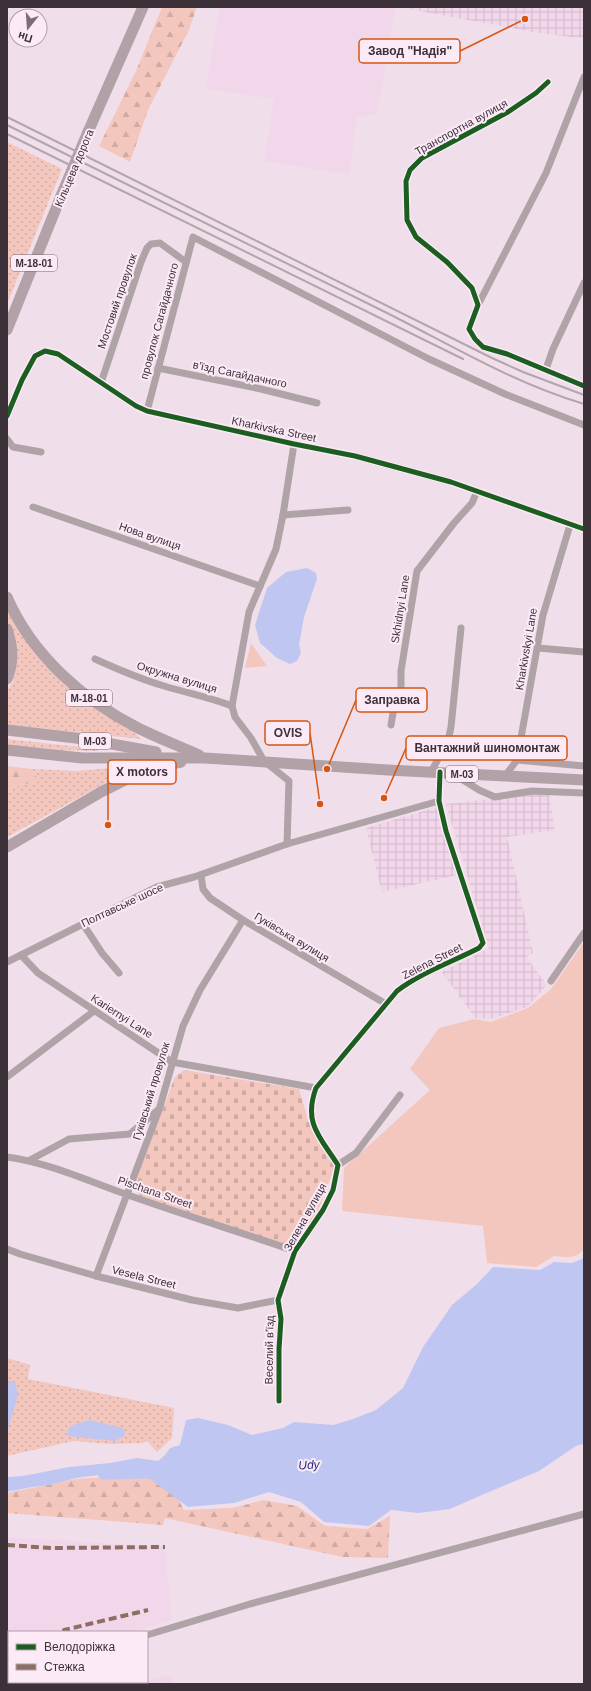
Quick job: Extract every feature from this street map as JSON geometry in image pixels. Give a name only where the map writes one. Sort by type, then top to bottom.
[{"type":"highway","name":"Кільцева дорога","points":[[7,330],[88,132],[143,7]]},
{"type":"highway","name":"М-18-01","points":[[7,597],[27,633],[50,662],[77,689],[106,710],[138,728],[205,758]]},
{"type":"highway","points":[[7,629],[11,642],[12,657],[7,680]]},
{"type":"highway","name":"М-03","points":[[7,730],[84,739],[182,757],[584,780]]},
{"type":"highway","points":[[7,750],[82,758],[182,757]]},
{"type":"highway","name":"М-03","points":[[7,848],[101,792],[147,769],[205,758]]},
{"type":"street","points":[[584,77],[546,173],[478,305],[469,329],[475,339],[484,347],[507,354],[584,386]]},
{"type":"street","name":"Транспортна вулиця","points":[[478,305],[472,288],[447,262],[416,237],[407,220],[406,181],[410,170],[422,158],[508,112],[536,94],[548,82]]},
{"type":"street","name":"провулок Сагайдачного","points":[[147,411],[193,237],[429,359],[505,394],[584,424]]},
{"type":"street","name":"Мостовий провулок","points":[[101,383],[147,248],[151,244],[160,243],[186,262]]},
{"type":"street","points":[[546,370],[553,349],[584,283]]},
{"type":"street","name":"Kharkivska Street","points":[[7,416],[22,380],[35,356],[45,351],[58,354],[136,406],[147,411],[355,456],[451,482],[584,529]]},
{"type":"street","name":"в’їзд Сагайдачного","points":[[158,368],[261,389],[317,403]]},
{"type":"street","points":[[7,440],[13,447],[41,452]]},
{"type":"street","points":[[287,844],[289,781],[264,761],[251,738],[235,717],[232,706],[249,612],[276,549],[294,444]]},
{"type":"street","name":"Skhidnyi Lane","points":[[391,725],[394,707],[401,687],[401,671],[417,571],[454,523],[472,503],[477,491]]},
{"type":"street","name":"Нова вулиця","points":[[33,507],[260,586]]},
{"type":"street","points":[[283,515],[348,510]]},
{"type":"street","name":"Kharkivskyi Lane","points":[[505,776],[517,760],[547,599],[570,524]]},
{"type":"street","points":[[436,772],[452,727],[462,628]]},
{"type":"street","points":[[538,648],[584,652]]},
{"type":"street","name":"Окружна вулиця","points":[[95,659],[119,670],[164,686],[210,697],[232,706]]},
{"type":"street","points":[[517,760],[584,766]]},
{"type":"street","name":"Zelena Street","points":[[338,1165],[316,1132],[312,1122],[310,1111],[316,1088],[397,991],[408,982],[479,948],[483,943],[446,831],[439,801],[436,772]]},
{"type":"street","points":[[452,773],[479,790],[495,797],[532,791],[584,793]]},
{"type":"street","name":"Полтавське шосе","points":[[7,962],[157,887],[201,875],[287,844],[439,801]]},
{"type":"street","name":"Гуківська вулиця","points":[[201,875],[201,883],[206,894],[243,920],[386,1004]]},
{"type":"street","name":"Гуківський провулок","points":[[96,1276],[159,1110],[183,1026],[200,990],[243,920]]},
{"type":"street","points":[[83,924],[102,953],[119,973]]},
{"type":"street","points":[[551,981],[584,933]]},
{"type":"street","name":"Kariernyi Lane","points":[[21,955],[38,973],[172,1062],[316,1088]]},
{"type":"street","points":[[7,1077],[94,1011]]},
{"type":"street","points":[[338,1165],[356,1153],[400,1095]]},
{"type":"street","points":[[30,1160],[69,1139],[130,1134],[159,1110]]},
{"type":"street","name":"Pischana Street","points":[[7,1157],[30,1160],[49,1165],[127,1195],[295,1251]]},
{"type":"street","name":"Зелена вулиця","points":[[278,1300],[295,1251],[323,1210],[333,1190],[338,1165]]},
{"type":"street","name":"Vesela Street","points":[[7,1249],[96,1276],[192,1300],[238,1308],[278,1300]]},
{"type":"street","name":"Веселий в’їзд","points":[[278,1300],[281,1318],[278,1356],[279,1401]]},
{"type":"street","points":[[148,1635],[244,1606],[584,1514]]},
{"type":"shaded area","points":[[219,7],[395,7],[377,114],[357,117],[349,174],[264,161],[274,99],[206,89]]},
{"type":"shaded area","points":[[398,7],[584,7],[584,38],[533,32]]},
{"type":"shaded area","points":[[549,793],[555,832],[548,831],[507,837],[533,953],[526,957],[547,985],[527,1007],[490,1019],[475,1018],[442,972],[489,948],[446,804]]},
{"type":"shaded area","points":[[437,807],[457,875],[382,892],[366,828]]},
{"type":"shaded area","points":[[7,1537],[165,1547],[172,1620],[137,1631],[8,1631],[7,1668]]},
{"type":"shaded area","points":[[171,1675],[172,1684],[140,1684],[148,1683],[148,1680]]},
{"type":"green space","points":[[162,7],[197,7],[189,30],[148,110],[130,162],[99,146],[136,71]]},
{"type":"green space","points":[[7,142],[62,169],[7,304]]},
{"type":"green space","points":[[7,606],[24,635],[141,739],[7,725],[7,691],[13,682],[16,666],[12,633],[7,622]]},
{"type":"green space","points":[[251,643],[267,666],[245,668]]},
{"type":"green space","points":[[7,739],[98,749],[98,751],[61,750],[7,745]]},
{"type":"green space","points":[[7,766],[32,769],[39,781],[7,788]]},
{"type":"green space","points":[[133,766],[120,775],[7,837],[7,788],[39,781],[32,769],[77,771]]},
{"type":"green space","points":[[584,942],[584,1249],[574,1256],[554,1256],[536,1267],[487,1263],[483,1226],[342,1211],[344,1168],[430,1090],[410,1069],[439,1028],[474,1019],[491,1022],[528,1008],[551,989]]},
{"type":"green space","points":[[184,1070],[299,1089],[308,1120],[315,1135],[335,1166],[319,1209],[293,1247],[142,1197],[136,1192],[136,1180],[175,1077]]},
{"type":"green space","points":[[7,1358],[30,1365],[28,1379],[174,1408],[172,1438],[157,1452],[147,1441],[143,1443],[111,1444],[73,1441],[7,1456]]},
{"type":"green space","points":[[123,1476],[168,1479],[184,1510],[232,1508],[264,1500],[297,1506],[325,1526],[367,1529],[390,1516],[388,1558],[342,1557],[165,1518],[163,1525],[7,1513],[7,1493],[76,1479]]},
{"type":"water","points":[[307,568],[316,573],[317,579],[304,617],[299,645],[301,653],[297,661],[290,664],[277,658],[260,643],[255,625],[267,588],[286,572]]},
{"type":"water","points":[[584,1258],[584,1444],[576,1446],[539,1471],[450,1509],[418,1513],[391,1510],[369,1526],[324,1522],[301,1502],[269,1492],[234,1503],[188,1507],[146,1476],[129,1471],[76,1478],[50,1485],[7,1492],[7,1477],[23,1476],[69,1467],[110,1463],[137,1458],[158,1461],[170,1448],[180,1445],[186,1420],[198,1418],[228,1425],[252,1435],[283,1428],[294,1422],[333,1425],[376,1410],[403,1388],[423,1347],[452,1305],[477,1284],[493,1267],[540,1270],[554,1262],[572,1263]]},
{"type":"water","points":[[7,1381],[15,1383],[18,1395],[7,1432]]},
{"type":"water","points":[[89,1420],[123,1428],[125,1432],[124,1436],[115,1441],[68,1436],[68,1429],[73,1425]]},
{"type":"waterway","name":"Udy","points":[[104,1473],[151,1472]]},
{"type":"railway","points":[[7,117],[492,358],[523,372],[584,395]]},
{"type":"railway","points":[[7,125],[507,374],[584,404]]},
{"type":"railway","points":[[7,134],[463,359]]},
{"type":"marked path","points":[[7,1545],[51,1548],[165,1547]]},
{"type":"marked path","points":[[64,1631],[148,1610]]},
{"type":"cycle path","points":[[548,82],[536,93],[508,112],[422,158],[410,170],[406,181],[407,220],[416,237],[447,262],[472,288],[478,305],[469,329],[475,339],[483,347],[507,354],[584,386]]},
{"type":"cycle path","points":[[7,416],[22,380],[35,356],[45,351],[58,354],[136,406],[147,411],[355,456],[451,482],[584,529]]},
{"type":"cycle path","points":[[279,1401],[279,1349],[281,1319],[278,1300],[295,1251],[323,1210],[333,1190],[338,1165],[315,1129],[311,1111],[312,1100],[316,1088],[397,991],[417,978],[479,948],[483,943],[446,831],[439,801],[440,772]]},
{"type":"place","name":"Завод \"Надія\"","points":[[525,19]]},
{"type":"place","name":"Заправка","points":[[327,769]]},
{"type":"place","name":"Вантажний шиномонтаж","points":[[384,798]]},
{"type":"place","name":"OVIS","points":[[320,804]]},
{"type":"place","name":"Х motors","points":[[108,825]]}]
